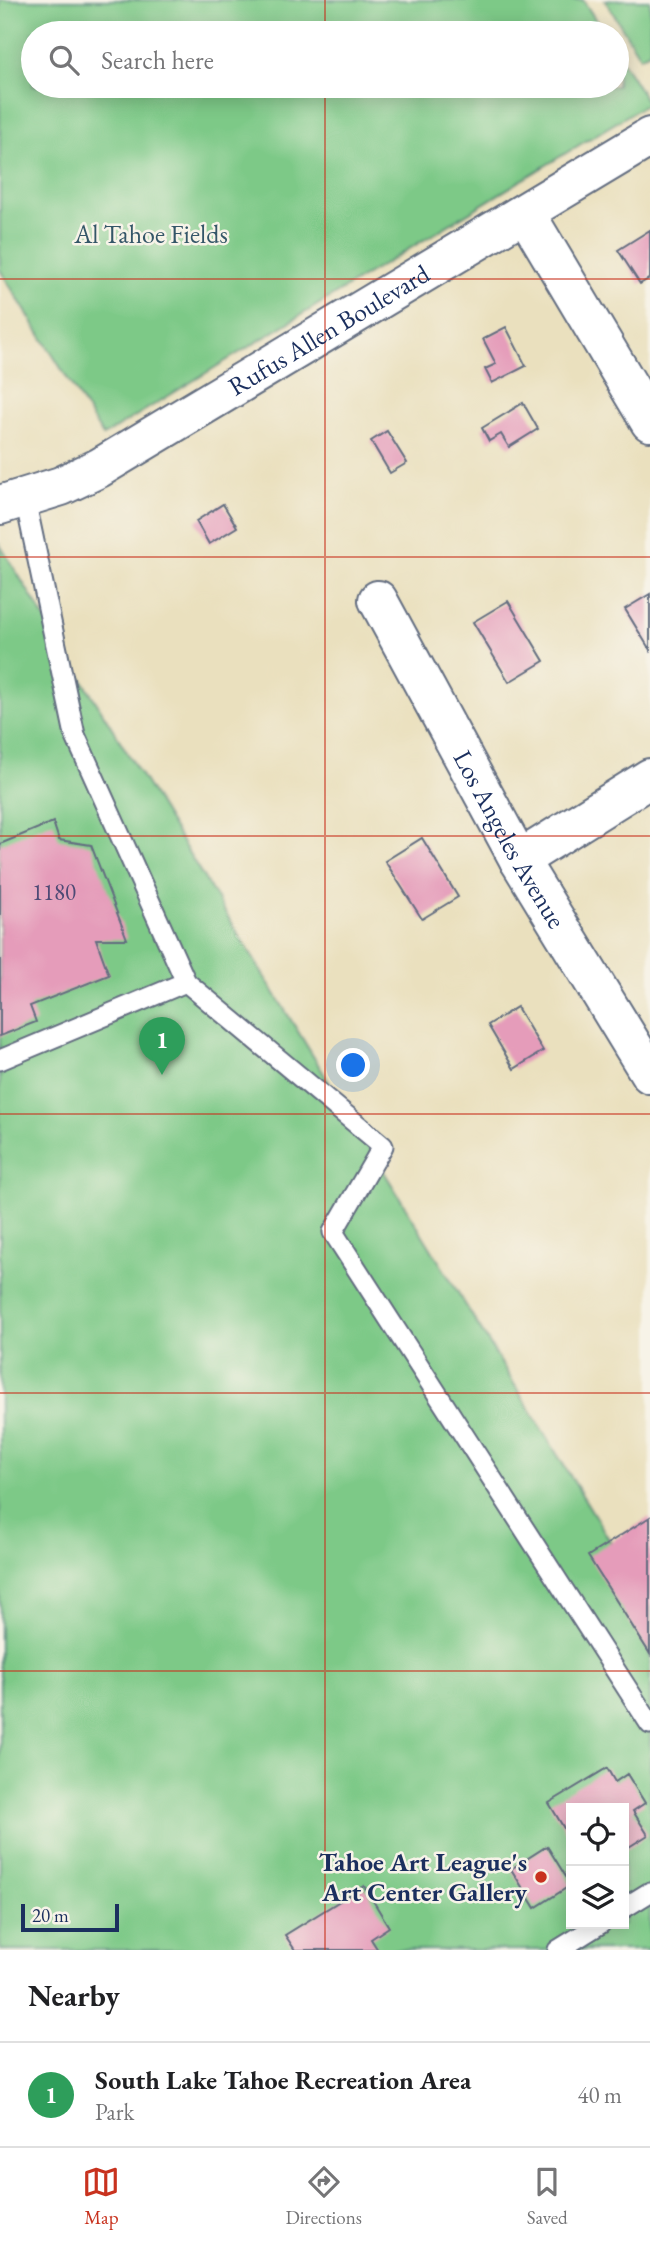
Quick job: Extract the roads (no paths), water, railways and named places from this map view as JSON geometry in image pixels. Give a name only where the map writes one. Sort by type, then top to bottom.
[{"type":"street","name":"Rufus Allen Boulevard","points":[[13,502],[99,468],[526,214],[650,137]]},
{"type":"street","points":[[526,214],[650,422]]},
{"type":"street","name":"Los Angeles Avenue","points":[[378,600],[519,860],[650,1074]]},
{"type":"street","points":[[519,860],[650,778]]},
{"type":"lane","points":[[13,502],[75,735],[186,982],[383,1146],[332,1232],[650,1724]]},
{"type":"lane","points":[[0,1060],[186,982]]},
{"type":"lane","points":[[629,1906],[650,1892]]},
{"type":"lane","points":[[558,1950],[592,1929]]},
{"type":"place","name":"South Lake Tahoe Recreation Area","points":[[162,1075]]},
{"type":"place","name":"Tahoe Art League's Art Center Gallery","points":[[541,1877]]},
{"type":"park label","name":"Al Tahoe Fields","points":[[151,234]]}]
